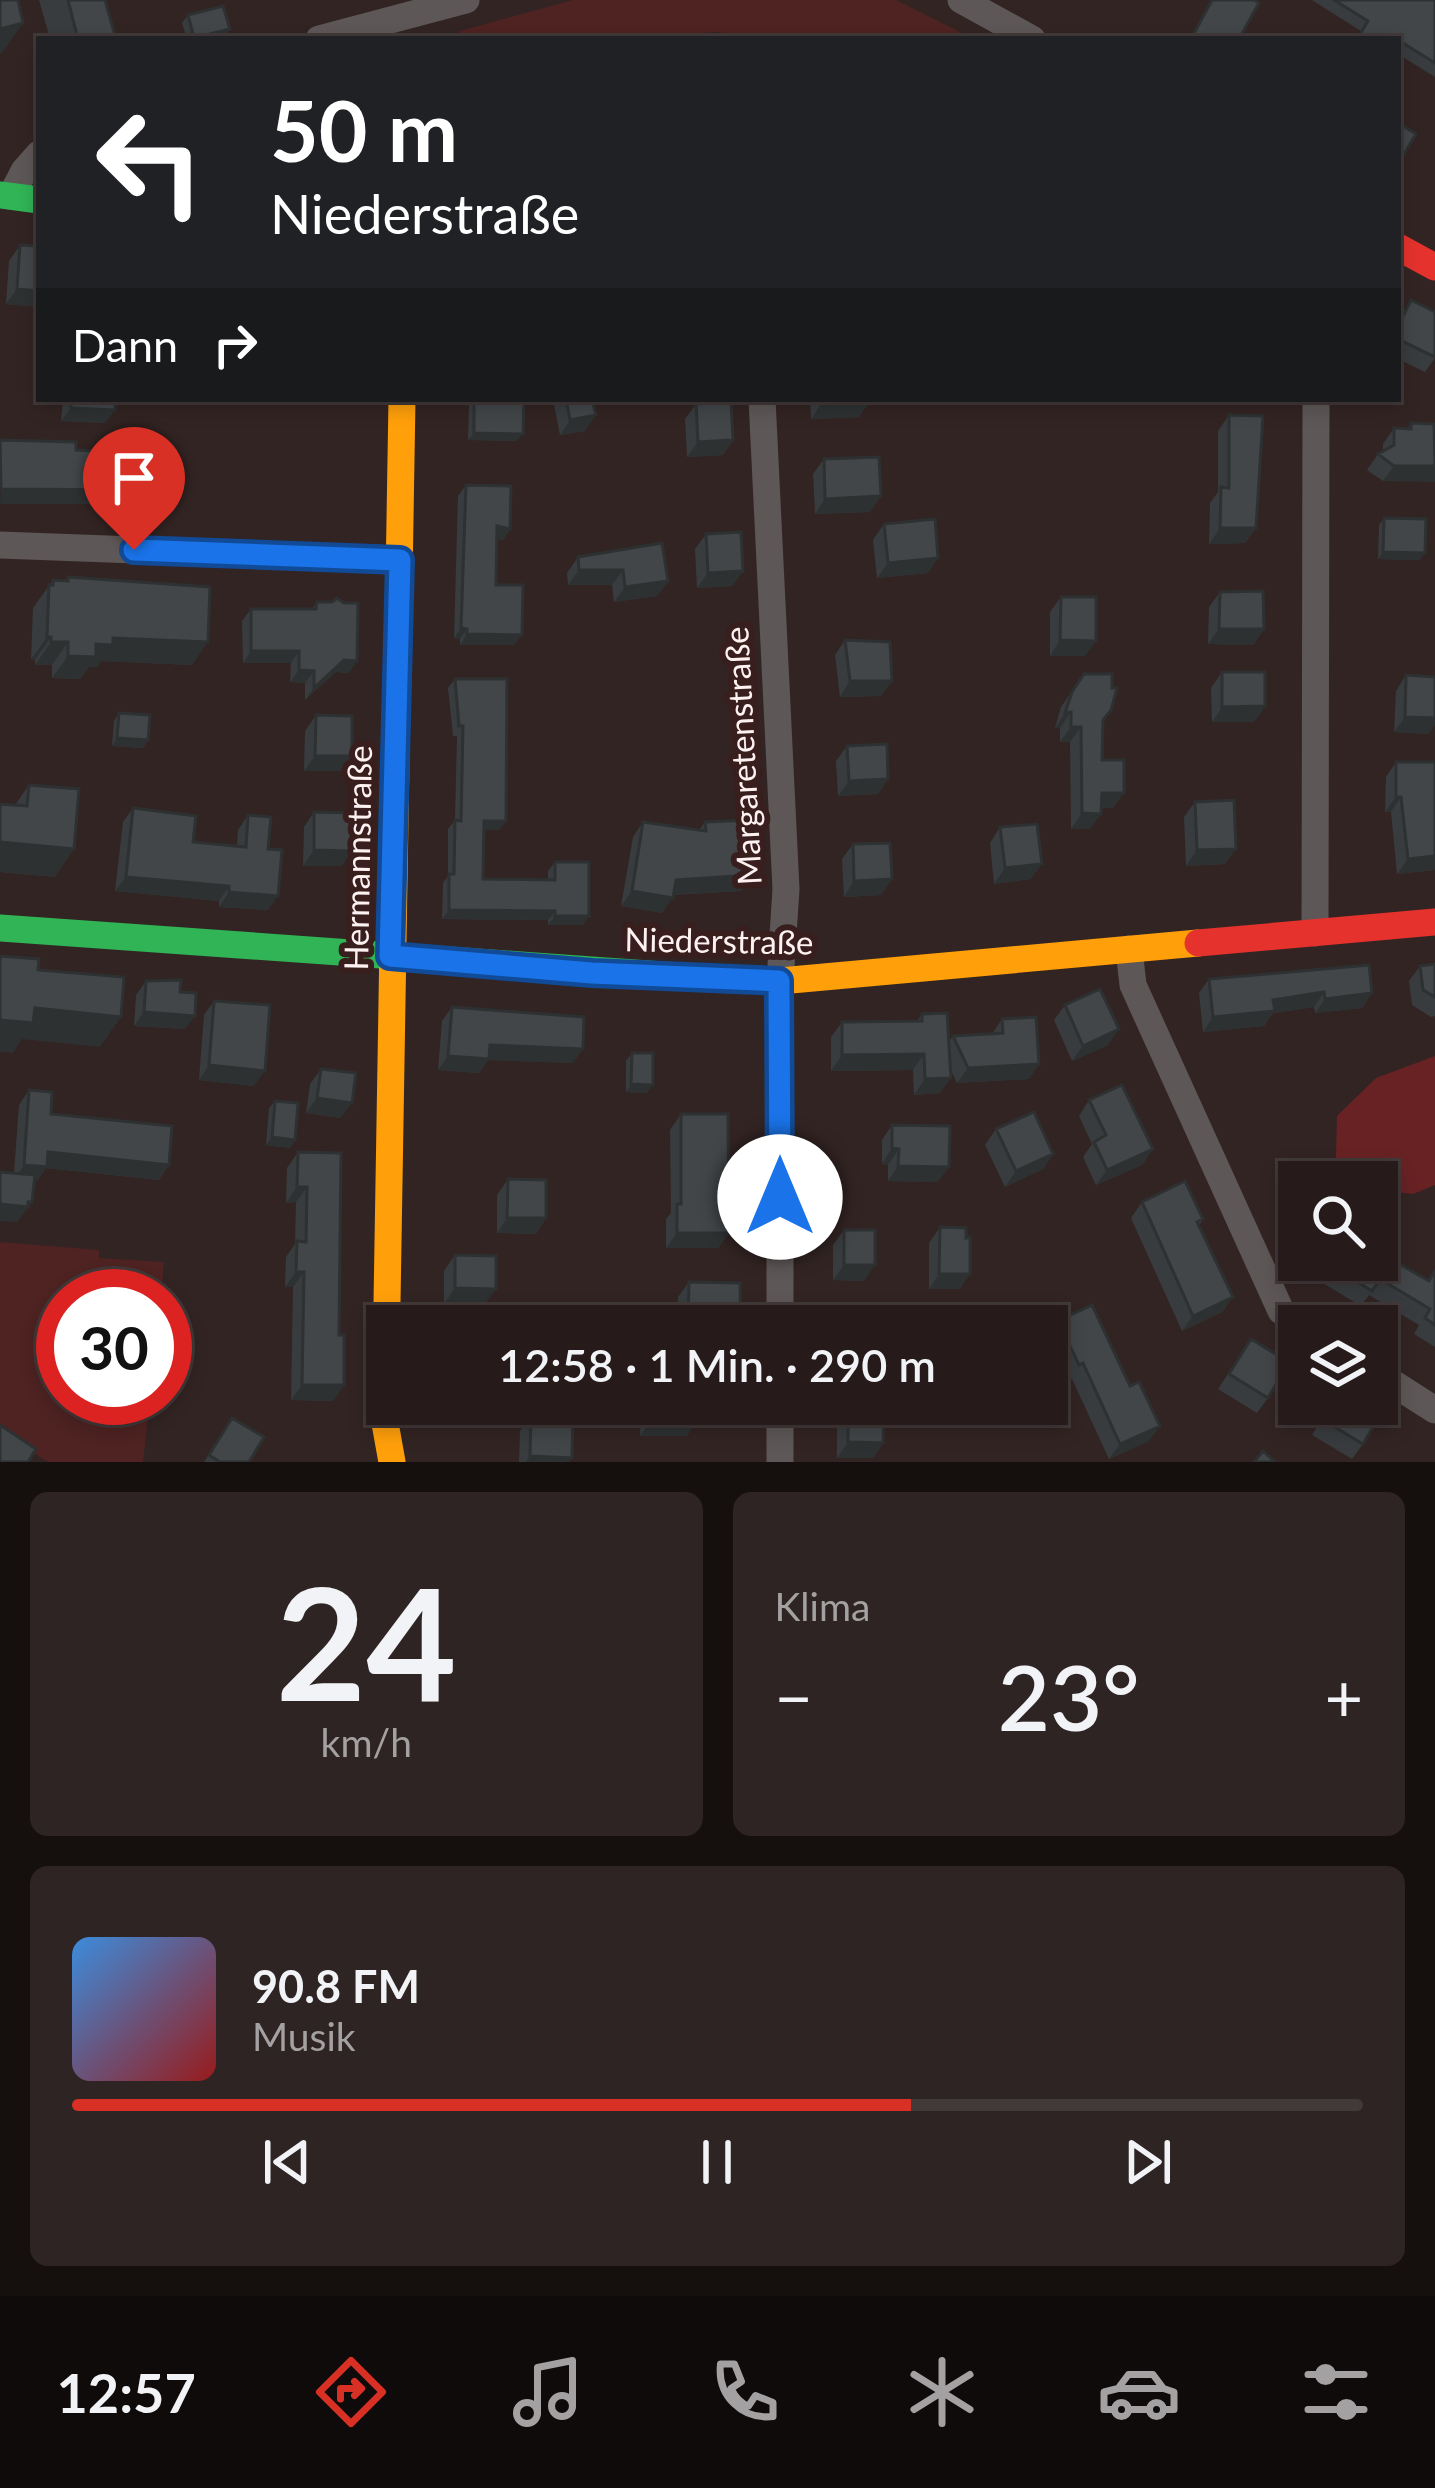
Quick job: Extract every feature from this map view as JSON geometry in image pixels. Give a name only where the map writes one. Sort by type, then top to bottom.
[{"type":"street","points":[[332,36],[466,0]]},
{"type":"street","points":[[961,0],[1027,36]]},
{"type":"street","points":[[17,197],[24,171],[36,157]]},
{"type":"street","points":[[1401,249],[1435,267]]},
{"type":"street","name":"Hermannstraße","points":[[392,1462],[385,1423],[403,402]]},
{"type":"street","name":"Margaretenstraße","points":[[762,402],[786,889],[779,981],[780,1305]]},
{"type":"street","points":[[1315,933],[1316,402]]},
{"type":"street","points":[[0,545],[400,560]]},
{"type":"street","name":"Niederstraße","points":[[0,928],[592,973],[779,981],[1435,922]]},
{"type":"street","points":[[1129,949],[1133,985],[1278,1305]]},
{"type":"street","points":[[1398,1386],[1435,1410]]},
{"type":"street","points":[[780,1425],[780,1462]]},
{"type":"shaded area","points":[[573,0],[896,0],[968,36],[717,32],[460,36],[460,31]]},
{"type":"shaded area","points":[[1435,1056],[1435,1185],[1413,1194],[1398,1192],[1398,1161],[1337,1161],[1337,1116],[1376,1078]]},
{"type":"shaded area","points":[[0,1242],[99,1250],[99,1258],[164,1262],[163,1269],[36,1269],[36,1425],[147,1425],[143,1462],[48,1462],[0,1431]]},
{"type":"building","points":[[0,0],[18,0],[23,23],[0,29]]},
{"type":"building","points":[[68,0],[105,0],[115,36],[77,36]]},
{"type":"building","points":[[1212,0],[1259,3],[1241,36],[1193,36]]},
{"type":"building","points":[[1334,0],[1435,0],[1435,63],[1401,42],[1401,36],[1359,36],[1368,21]]},
{"type":"building","points":[[223,6],[230,29],[193,36],[188,15]]},
{"type":"building","points":[[1401,125],[1416,134],[1401,159]]},
{"type":"building","points":[[20,245],[36,246],[36,291],[17,289]]},
{"type":"building","points":[[1411,300],[1435,312],[1435,357],[1401,340],[1401,320]]},
{"type":"building","points":[[71,402],[115,402],[115,410],[71,408]]},
{"type":"building","points":[[474,402],[524,402],[523,434],[474,433]]},
{"type":"building","points":[[567,402],[593,402],[596,415],[570,420]]},
{"type":"building","points":[[731,402],[733,440],[698,442],[696,404]]},
{"type":"building","points":[[1229,415],[1263,416],[1256,528],[1220,528],[1221,487],[1229,488]]},
{"type":"building","points":[[1411,423],[1434,424],[1435,466],[1394,466],[1378,454],[1394,445],[1394,428],[1411,429]]},
{"type":"building","points":[[0,440],[76,442],[76,450],[151,453],[149,490],[1,489]]},
{"type":"building","points":[[879,457],[881,496],[825,499],[824,459]]},
{"type":"building","points":[[466,485],[511,486],[510,529],[497,526],[496,585],[523,585],[522,635],[467,634],[461,628]]},
{"type":"building","points":[[1384,518],[1426,519],[1425,553],[1383,552]]},
{"type":"building","points":[[935,519],[938,558],[888,563],[884,524]]},
{"type":"building","points":[[741,532],[743,571],[708,573],[706,534]]},
{"type":"building","points":[[662,543],[668,581],[625,587],[623,570],[579,570],[578,557]]},
{"type":"building","points":[[68,577],[210,587],[208,642],[113,638],[113,645],[96,644],[96,657],[68,656],[68,642],[51,642],[47,637],[49,585],[53,580],[68,581]]},
{"type":"building","points":[[1263,591],[1264,629],[1219,629],[1220,592]]},
{"type":"building","points":[[1061,597],[1096,597],[1096,641],[1060,640]]},
{"type":"building","points":[[337,598],[358,603],[357,661],[344,660],[314,688],[314,671],[299,670],[299,651],[251,651],[251,609],[316,609],[317,602]]},
{"type":"building","points":[[845,640],[890,642],[892,681],[850,681]]},
{"type":"building","points":[[1222,672],[1265,672],[1265,706],[1222,707]]},
{"type":"building","points":[[1084,674],[1112,674],[1112,688],[1117,688],[1103,720],[1102,760],[1124,760],[1124,793],[1102,793],[1101,814],[1082,813],[1081,727],[1071,727],[1071,712],[1065,713]]},
{"type":"building","points":[[1406,675],[1435,677],[1435,718],[1405,717]]},
{"type":"building","points":[[455,679],[507,679],[506,821],[484,821],[483,879],[555,880],[555,862],[589,862],[589,916],[449,910],[455,820],[461,821],[463,726],[459,726]]},
{"type":"building","points":[[119,713],[150,715],[148,740],[117,738]]},
{"type":"building","points":[[316,715],[352,716],[352,756],[315,756]]},
{"type":"building","points":[[887,744],[888,779],[849,781],[847,746]]},
{"type":"building","points":[[1396,762],[1435,762],[1435,856],[1408,859],[1401,797],[1396,797]]},
{"type":"building","points":[[29,785],[79,789],[74,849],[0,842],[0,804],[27,806]]},
{"type":"building","points":[[1234,800],[1236,849],[1197,850],[1195,802]]},
{"type":"building","points":[[133,808],[196,816],[193,842],[246,847],[248,815],[271,817],[268,849],[282,850],[278,896],[229,892],[229,886],[126,877]]},
{"type":"building","points":[[314,812],[352,813],[352,851],[314,850]]},
{"type":"building","points":[[750,820],[752,875],[676,880],[673,898],[632,891],[643,822],[706,831],[705,822]]},
{"type":"building","points":[[1037,824],[1042,864],[1005,868],[1000,827]]},
{"type":"building","points":[[890,843],[892,879],[854,881],[853,844]]},
{"type":"building","points":[[0,956],[39,959],[38,970],[124,977],[121,1017],[35,1008],[33,1023],[0,1020]]},
{"type":"building","points":[[1435,964],[1435,997],[1423,990],[1420,966]]},
{"type":"building","points":[[1369,965],[1372,993],[1325,999],[1324,992],[1273,1000],[1275,1011],[1213,1017],[1209,979]]},
{"type":"building","points":[[181,980],[180,992],[196,993],[195,1016],[144,1012],[146,981]]},
{"type":"building","points":[[1100,989],[1119,1029],[1083,1046],[1065,1005]]},
{"type":"building","points":[[214,1001],[270,1005],[265,1071],[209,1065]]},
{"type":"building","points":[[452,1007],[584,1017],[583,1049],[490,1045],[489,1059],[448,1056]]},
{"type":"building","points":[[947,1013],[951,1078],[925,1079],[924,1054],[842,1055],[842,1022],[922,1021],[922,1014]]},
{"type":"building","points":[[1036,1017],[1039,1064],[968,1068],[953,1036],[1003,1033],[1002,1019]]},
{"type":"building","points":[[632,1053],[653,1053],[653,1085],[631,1084]]},
{"type":"building","points":[[321,1069],[356,1073],[352,1103],[317,1098]]},
{"type":"building","points":[[1122,1085],[1153,1149],[1107,1170],[1094,1142],[1106,1135],[1089,1100]]},
{"type":"building","points":[[29,1090],[52,1092],[51,1114],[172,1126],[169,1165],[48,1152],[47,1167],[24,1165]]},
{"type":"building","points":[[275,1101],[298,1103],[295,1140],[272,1137]]},
{"type":"building","points":[[1034,1112],[1053,1154],[1016,1171],[996,1129]]},
{"type":"building","points":[[681,1114],[728,1114],[729,1233],[677,1233]]},
{"type":"building","points":[[892,1125],[950,1126],[949,1167],[898,1166]]},
{"type":"building","points":[[298,1152],[341,1153],[339,1335],[344,1335],[344,1385],[302,1385],[304,1272],[296,1272],[297,1241],[306,1242],[307,1187],[297,1187]]},
{"type":"building","points":[[0,1172],[35,1175],[28,1207],[0,1204]]},
{"type":"building","points":[[508,1179],[546,1180],[546,1218],[507,1218]]},
{"type":"building","points":[[1185,1181],[1203,1219],[1197,1222],[1233,1297],[1193,1316],[1142,1202]]},
{"type":"building","points":[[940,1227],[966,1228],[970,1274],[939,1274]]},
{"type":"building","points":[[844,1230],[875,1230],[875,1265],[844,1265]]},
{"type":"building","points":[[455,1255],[496,1256],[496,1289],[455,1288]]},
{"type":"building","points":[[1398,1263],[1429,1281],[1435,1270],[1435,1325],[1425,1318],[1430,1309],[1383,1281],[1398,1281]]},
{"type":"building","points":[[1356,1281],[1379,1281],[1372,1291]]},
{"type":"building","points":[[689,1282],[740,1283],[741,1305],[688,1305]]},
{"type":"building","points":[[1092,1305],[1130,1386],[1139,1382],[1160,1426],[1120,1444],[1083,1363],[1079,1365],[1068,1342],[1068,1316]]},
{"type":"building","points":[[1251,1339],[1278,1355],[1278,1381],[1268,1398],[1229,1374]]},
{"type":"building","points":[[232,1418],[264,1437],[249,1462],[220,1462],[209,1455]]},
{"type":"building","points":[[0,1425],[36,1449],[28,1462],[0,1462]]},
{"type":"building","points":[[531,1425],[573,1425],[572,1458],[530,1456]]},
{"type":"building","points":[[848,1425],[883,1425],[883,1443],[848,1442]]},
{"type":"building","points":[[1331,1425],[1374,1425],[1363,1444]]},
{"type":"building","points":[[1263,1451],[1275,1462],[1254,1462]]},
{"type":"traffic: fast","points":[[0,195],[36,200]]},
{"type":"traffic: fast","points":[[0,928],[691,977]]},
{"type":"traffic: slow","points":[[392,1462],[385,1423],[402,402]]},
{"type":"traffic: slow","points":[[691,977],[780,981],[1198,943]]},
{"type":"traffic: jam","points":[[1401,249],[1435,267]]},
{"type":"traffic: jam","points":[[1198,943],[1435,922]]},
{"type":"route","points":[[134,550],[400,560],[390,956],[592,973],[779,981],[780,1197]]}]
